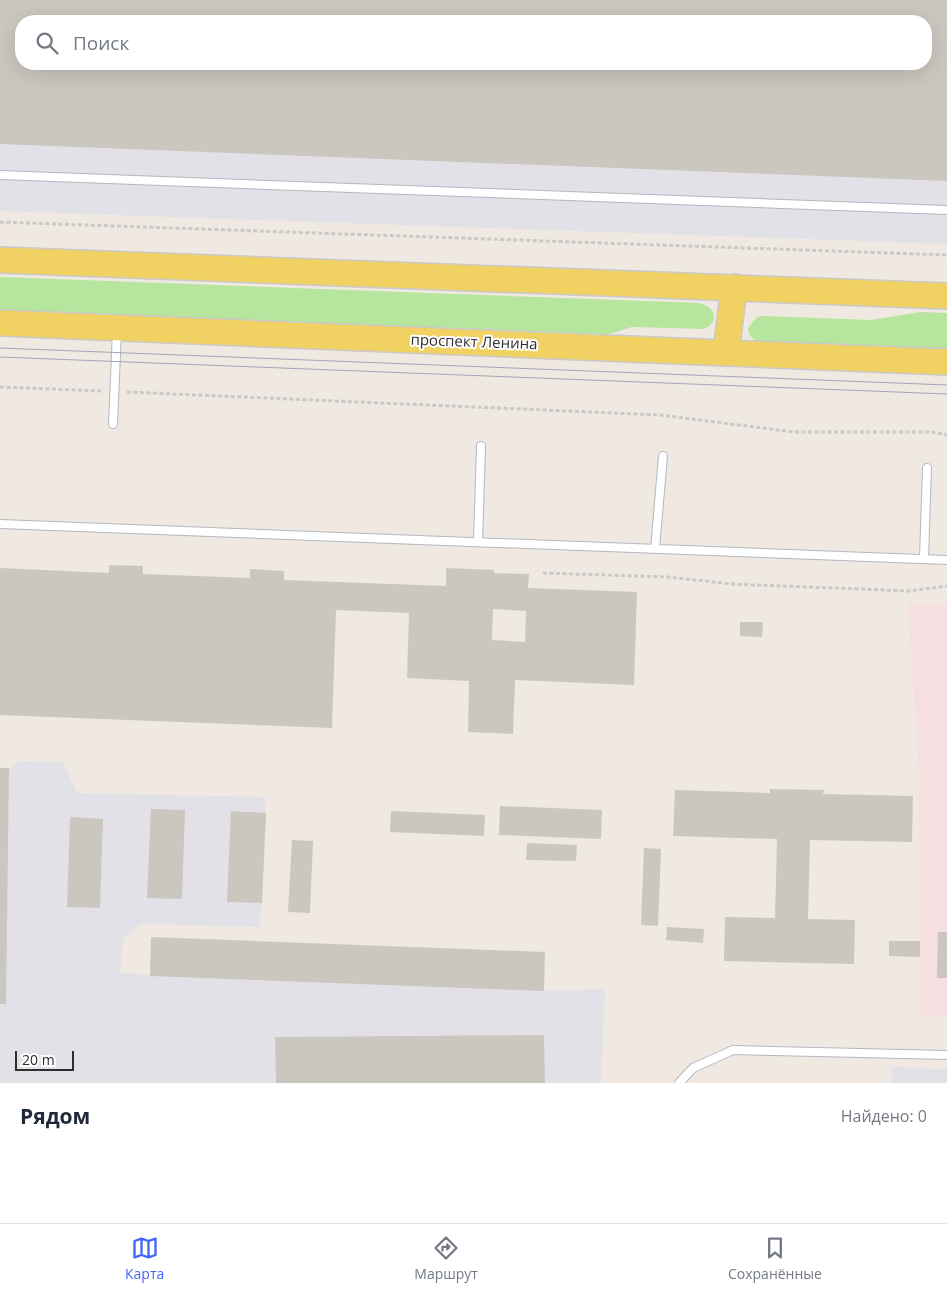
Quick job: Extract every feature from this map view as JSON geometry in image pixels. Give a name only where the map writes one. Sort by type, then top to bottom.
[{"type":"main road","points":[[0,260],[947,296]]},
{"type":"main road","points":[[726,352],[734,287]]},
{"type":"main road","name":"проспект Ленина","points":[[0,323],[947,362]]},
{"type":"lane","points":[[0,175],[947,210]]},
{"type":"lane","points":[[113,424],[117,328]]},
{"type":"lane","points":[[478,542],[481,446]]},
{"type":"lane","points":[[656,549],[663,456]]},
{"type":"lane","points":[[924,559],[927,468]]},
{"type":"lane","points":[[0,524],[947,560]]},
{"type":"lane","points":[[679,1083],[693,1068],[733,1050],[947,1055]]},
{"type":"path","points":[[0,222],[947,255]]},
{"type":"path","points":[[0,387],[660,415],[794,432],[931,432],[947,435]]},
{"type":"path","points":[[544,573],[668,577],[732,584],[909,591],[947,586]]},
{"type":"shaded area","points":[[0,0],[947,0],[947,244],[0,211]]},
{"type":"shaded area","points":[[908,604],[947,605],[947,1016],[920,1015],[919,770]]},
{"type":"shaded area","points":[[20,761],[63,762],[77,793],[264,797],[266,813],[262,903],[259,927],[140,924],[123,939],[120,973],[544,991],[605,989],[601,1083],[0,1083],[0,768],[9,768]]},
{"type":"shaded area","points":[[892,1066],[947,1070],[947,1083],[891,1083]]},
{"type":"green space","points":[[0,277],[699,303],[712,311],[714,318],[713,322],[704,329],[632,327],[609,334],[0,311]]},
{"type":"green space","points":[[921,312],[947,313],[947,350],[762,343],[752,338],[748,328],[757,317],[765,316],[871,320]]},
{"type":"building","points":[[0,0],[947,0],[947,181],[0,144]]},
{"type":"building","points":[[109,565],[143,566],[143,574],[250,578],[250,569],[284,571],[284,580],[446,586],[446,568],[494,570],[494,573],[529,574],[528,588],[637,592],[634,685],[515,680],[513,734],[468,732],[469,681],[407,678],[409,613],[336,610],[332,728],[0,715],[0,568],[109,573]],"holes":[[[493,609],[526,611],[525,642],[492,640]]]},
{"type":"building","points":[[740,622],[763,622],[762,637],[740,636]]},
{"type":"building","points":[[0,768],[9,768],[6,1004],[0,1004]]},
{"type":"building","points":[[770,789],[824,790],[823,794],[913,796],[912,842],[810,840],[808,919],[855,920],[854,964],[724,961],[725,917],[775,918],[777,839],[673,836],[675,790],[770,793]]},
{"type":"building","points":[[500,806],[602,810],[601,839],[499,835]]},
{"type":"building","points":[[151,809],[185,810],[182,899],[147,898]]},
{"type":"building","points":[[231,811],[266,813],[262,903],[227,902]]},
{"type":"building","points":[[391,811],[485,815],[484,836],[390,832]]},
{"type":"building","points":[[70,817],[103,819],[100,908],[67,907]]},
{"type":"building","points":[[292,840],[313,841],[310,913],[288,912]]},
{"type":"building","points":[[527,843],[577,845],[576,861],[526,860]]},
{"type":"building","points":[[644,848],[661,849],[658,926],[641,925]]},
{"type":"building","points":[[667,927],[704,929],[703,943],[666,940]]},
{"type":"building","points":[[938,932],[947,932],[947,978],[937,978]]},
{"type":"building","points":[[151,937],[545,952],[544,991],[150,976]]},
{"type":"building","points":[[889,941],[920,941],[920,957],[889,956]]},
{"type":"building","points":[[544,1035],[545,1083],[276,1083],[275,1037]]},
{"type":"tram line","points":[[0,348],[947,385]]},
{"type":"tram line","points":[[0,357],[947,394]]}]
